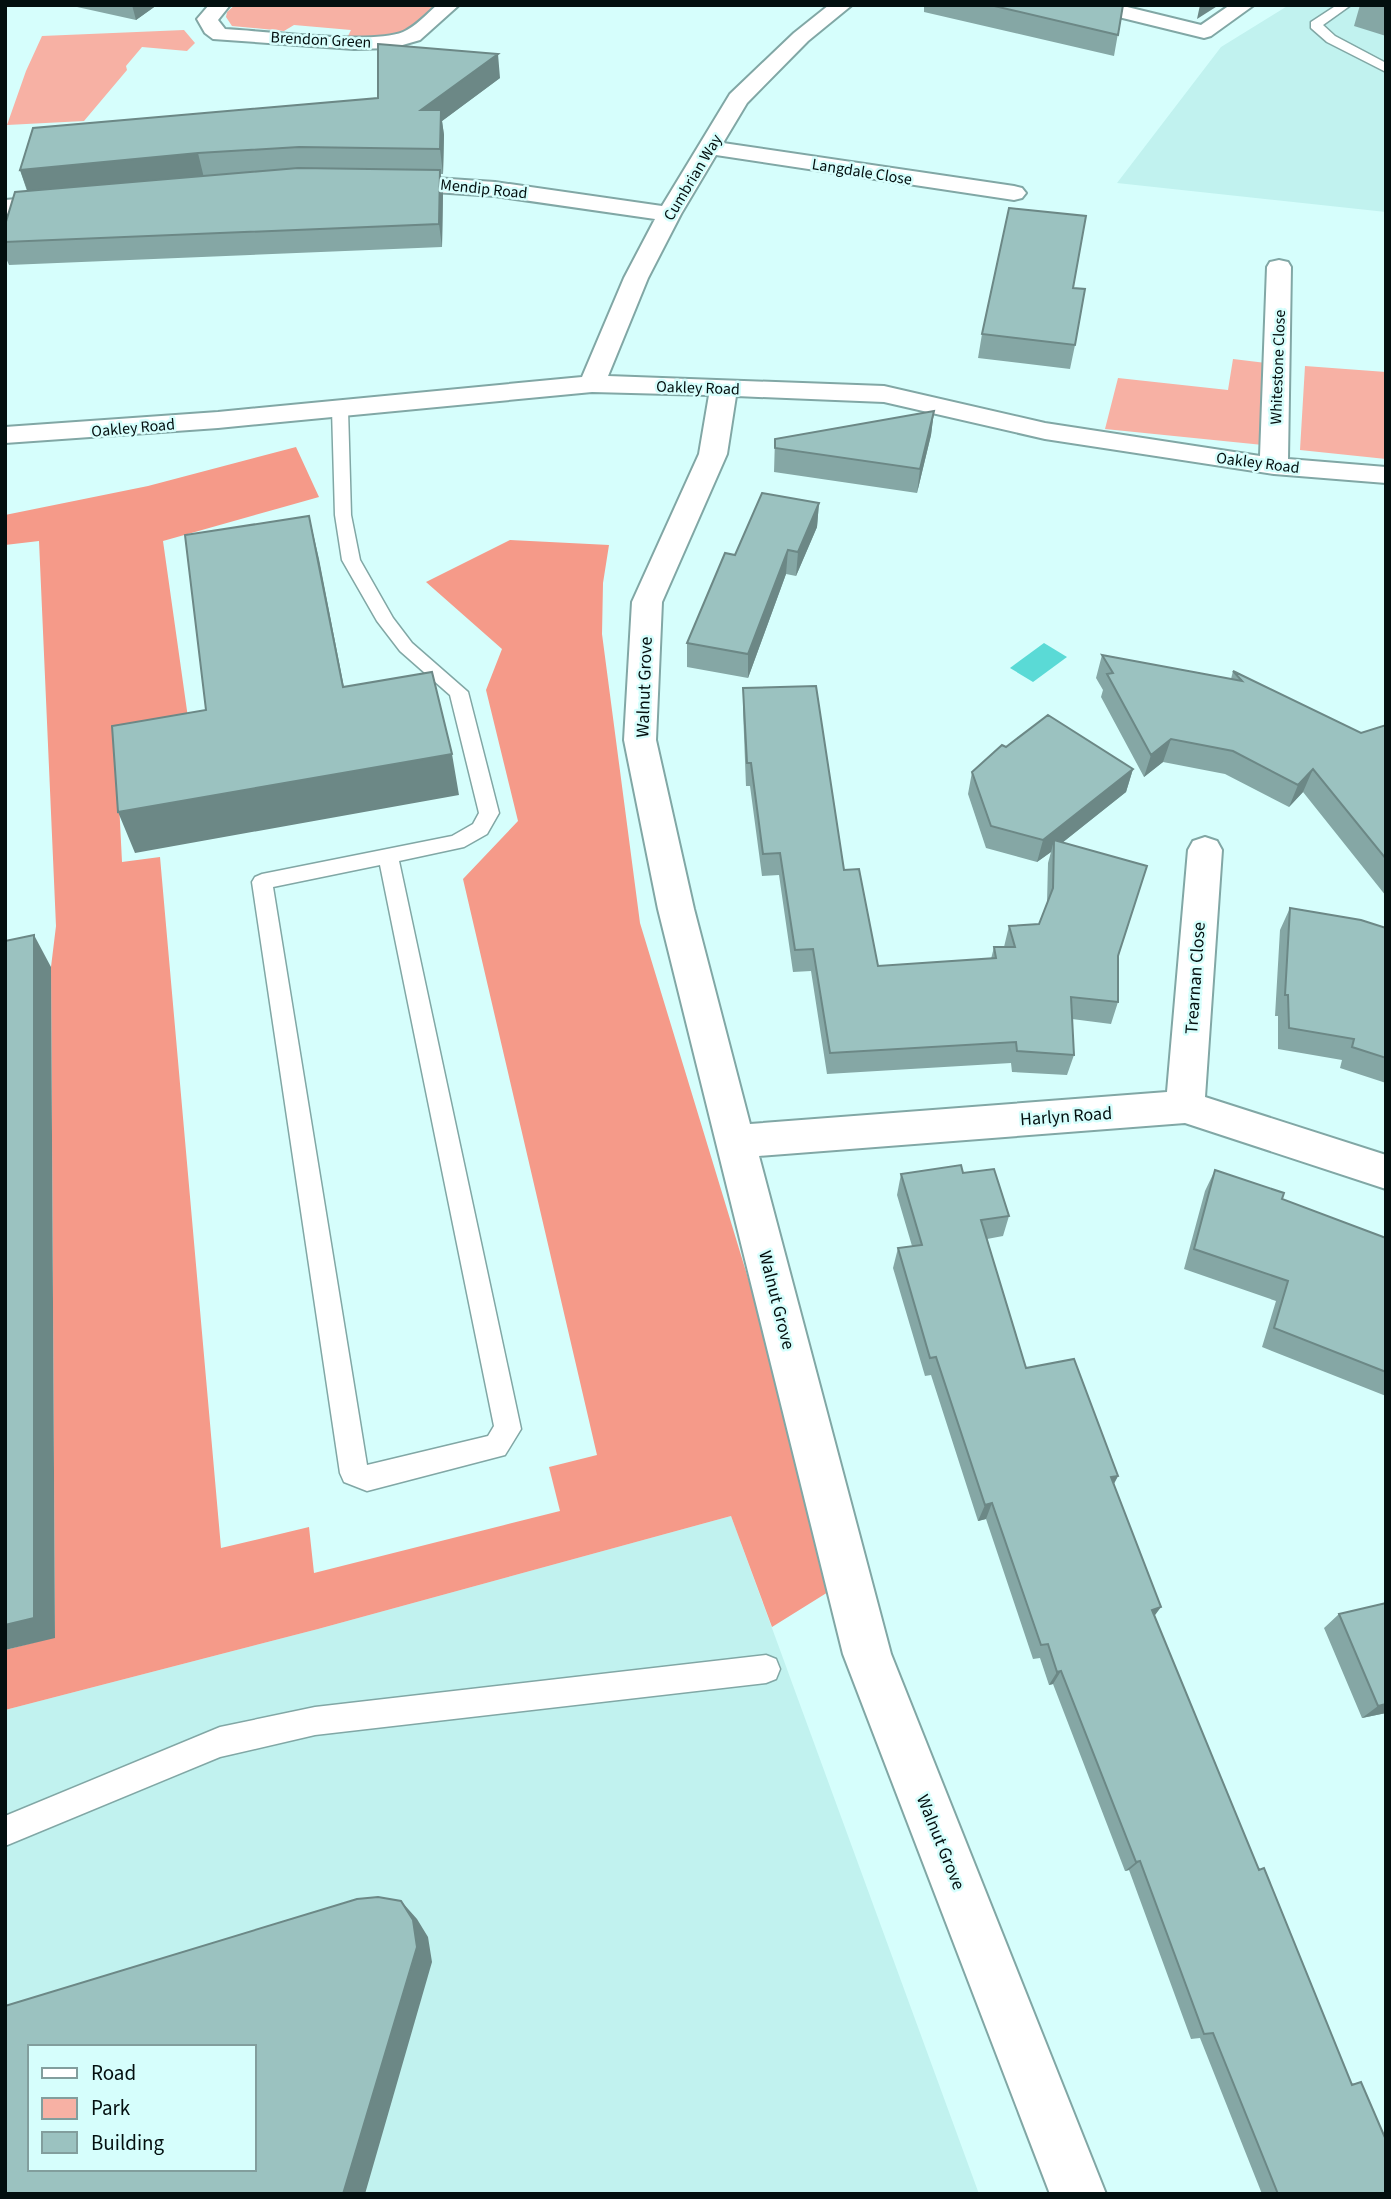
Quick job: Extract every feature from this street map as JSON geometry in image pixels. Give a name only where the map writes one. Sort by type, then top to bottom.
[{"type":"street","name":"Brendon Green","points":[[219,5],[207,19],[212,29],[220,35],[354,43],[392,42],[412,36],[449,5]]},
{"type":"street","name":"Cumbrian Way","points":[[592,384],[636,278],[668,215],[738,99],[801,37],[842,5]]},
{"type":"street","points":[[1093,5],[1204,32],[1244,5]]},
{"type":"street","name":"Langdale Close","points":[[710,148],[1014,193]]},
{"type":"street","name":"Mendip Road","points":[[362,181],[457,184],[550,195],[668,215]]},
{"type":"street","points":[[5,207],[82,200]]},
{"type":"street","name":"Whitestone Close","points":[[1273,466],[1279,267]]},
{"type":"street","name":"Oakley Road","points":[[5,435],[340,409],[477,393],[592,384],[724,387],[884,394],[1045,431],[1273,466],[1386,475]]},
{"type":"street","name":"Walnut Grove","points":[[724,387],[713,454],[647,602],[640,740],[676,909],[867,1654],[1077,2194]]},
{"type":"street","name":"Trearnan Close","points":[[1185,1107],[1205,850]]},
{"type":"street","name":"Harlyn Road","points":[[737,1141],[1185,1107],[1386,1172]]},
{"type":"lane","points":[[1345,5],[1315,25],[1331,39],[1386,68]]},
{"type":"lane","points":[[340,409],[343,515],[351,560],[386,621],[406,646],[459,692],[489,813],[480,828],[457,842],[388,856],[261,882],[353,1473],[368,1478],[496,1446],[508,1429],[388,856]]},
{"type":"lane","points":[[5,1831],[220,1742],[315,1721],[766,1669]]},
{"type":"shaded area","points":[[1289,5],[1386,5],[1386,212],[1117,183],[1221,47]]},
{"type":"shaded area","points":[[296,447],[319,497],[163,541],[192,746],[117,762],[122,862],[160,857],[221,1548],[309,1527],[314,1573],[560,1511],[549,1467],[597,1455],[463,879],[518,821],[486,690],[502,649],[426,582],[510,540],[609,545],[603,583],[602,634],[640,923],[841,1584],[772,1627],[731,1516],[318,1629],[5,1710],[5,1650],[55,1637],[51,967],[56,926],[39,541],[5,545],[5,515],[148,486]]},
{"type":"shaded area","points":[[731,1516],[979,2194],[5,2194],[5,1710],[318,1629]]},
{"type":"green space","points":[[235,5],[436,5],[415,25],[397,35],[347,38],[351,30],[294,25],[284,31],[232,26],[226,17],[227,12]]},
{"type":"green space","points":[[184,30],[195,43],[187,51],[142,47],[126,66],[127,70],[84,121],[7,125],[42,36]]},
{"type":"green space","points":[[1233,359],[1266,363],[1263,445],[1105,429],[1118,378],[1228,390]]},
{"type":"green space","points":[[1305,366],[1386,372],[1386,459],[1300,450]]},
{"type":"water","points":[[1044,643],[1067,657],[1033,682],[1010,668]]},
{"type":"building","points":[[990,5],[1123,5],[1118,35]]},
{"type":"building","points":[[378,44],[498,54],[421,110],[441,110],[440,149],[299,147],[198,153],[20,170],[33,128],[378,98]]},
{"type":"building","points":[[298,168],[440,170],[439,224],[5,242],[5,225],[15,192]]},
{"type":"building","points":[[1009,208],[1086,216],[1073,288],[1085,289],[1075,345],[982,334]]},
{"type":"building","points":[[934,411],[920,469],[775,448],[775,439]]},
{"type":"building","points":[[762,493],[819,503],[798,552],[788,550],[748,654],[687,643],[725,553],[735,555]]},
{"type":"building","points":[[309,516],[343,687],[432,672],[452,754],[118,812],[112,726],[206,710],[185,535]]},
{"type":"building","points":[[1102,655],[1242,681],[1233,671],[1361,733],[1386,725],[1386,859],[1313,769],[1298,785],[1233,751],[1171,739],[1151,755],[1107,674],[1113,673]]},
{"type":"building","points":[[816,686],[844,870],[859,869],[878,966],[996,958],[994,947],[1015,947],[1009,926],[1039,924],[1053,888],[1054,840],[1147,866],[1118,956],[1118,1002],[1071,997],[1074,1055],[1017,1051],[1016,1042],[830,1053],[813,949],[795,950],[780,853],[763,854],[751,763],[747,763],[743,688]]},
{"type":"building","points":[[1048,715],[1133,769],[1043,840],[991,826],[972,772],[1002,745],[1006,747]]},
{"type":"building","points":[[1290,908],[1361,920],[1386,928],[1386,1058],[1352,1047],[1354,1039],[1289,1028],[1288,995],[1285,995]]},
{"type":"building","points":[[34,935],[34,1618],[5,1625],[5,941]]},
{"type":"building","points":[[961,1165],[963,1173],[994,1169],[1009,1216],[981,1220],[1026,1368],[1074,1359],[1118,1476],[1111,1477],[1161,1607],[1152,1610],[1259,1870],[1264,1868],[1352,2085],[1361,2082],[1386,2140],[1386,2194],[1278,2194],[1213,2033],[1204,2034],[1140,1861],[1136,1862],[1061,1671],[1057,1672],[1048,1644],[1041,1645],[992,1503],[985,1505],[936,1357],[930,1358],[898,1248],[922,1245],[901,1174]]},
{"type":"building","points":[[1215,1170],[1284,1193],[1282,1199],[1386,1238],[1386,1372],[1274,1328],[1288,1281],[1194,1249]]},
{"type":"building","points":[[1386,1603],[1386,1704],[1378,1706],[1339,1614]]},
{"type":"building","points":[[378,1897],[401,1901],[413,1920],[417,1947],[343,2194],[5,2194],[5,2006],[357,1899]]}]
